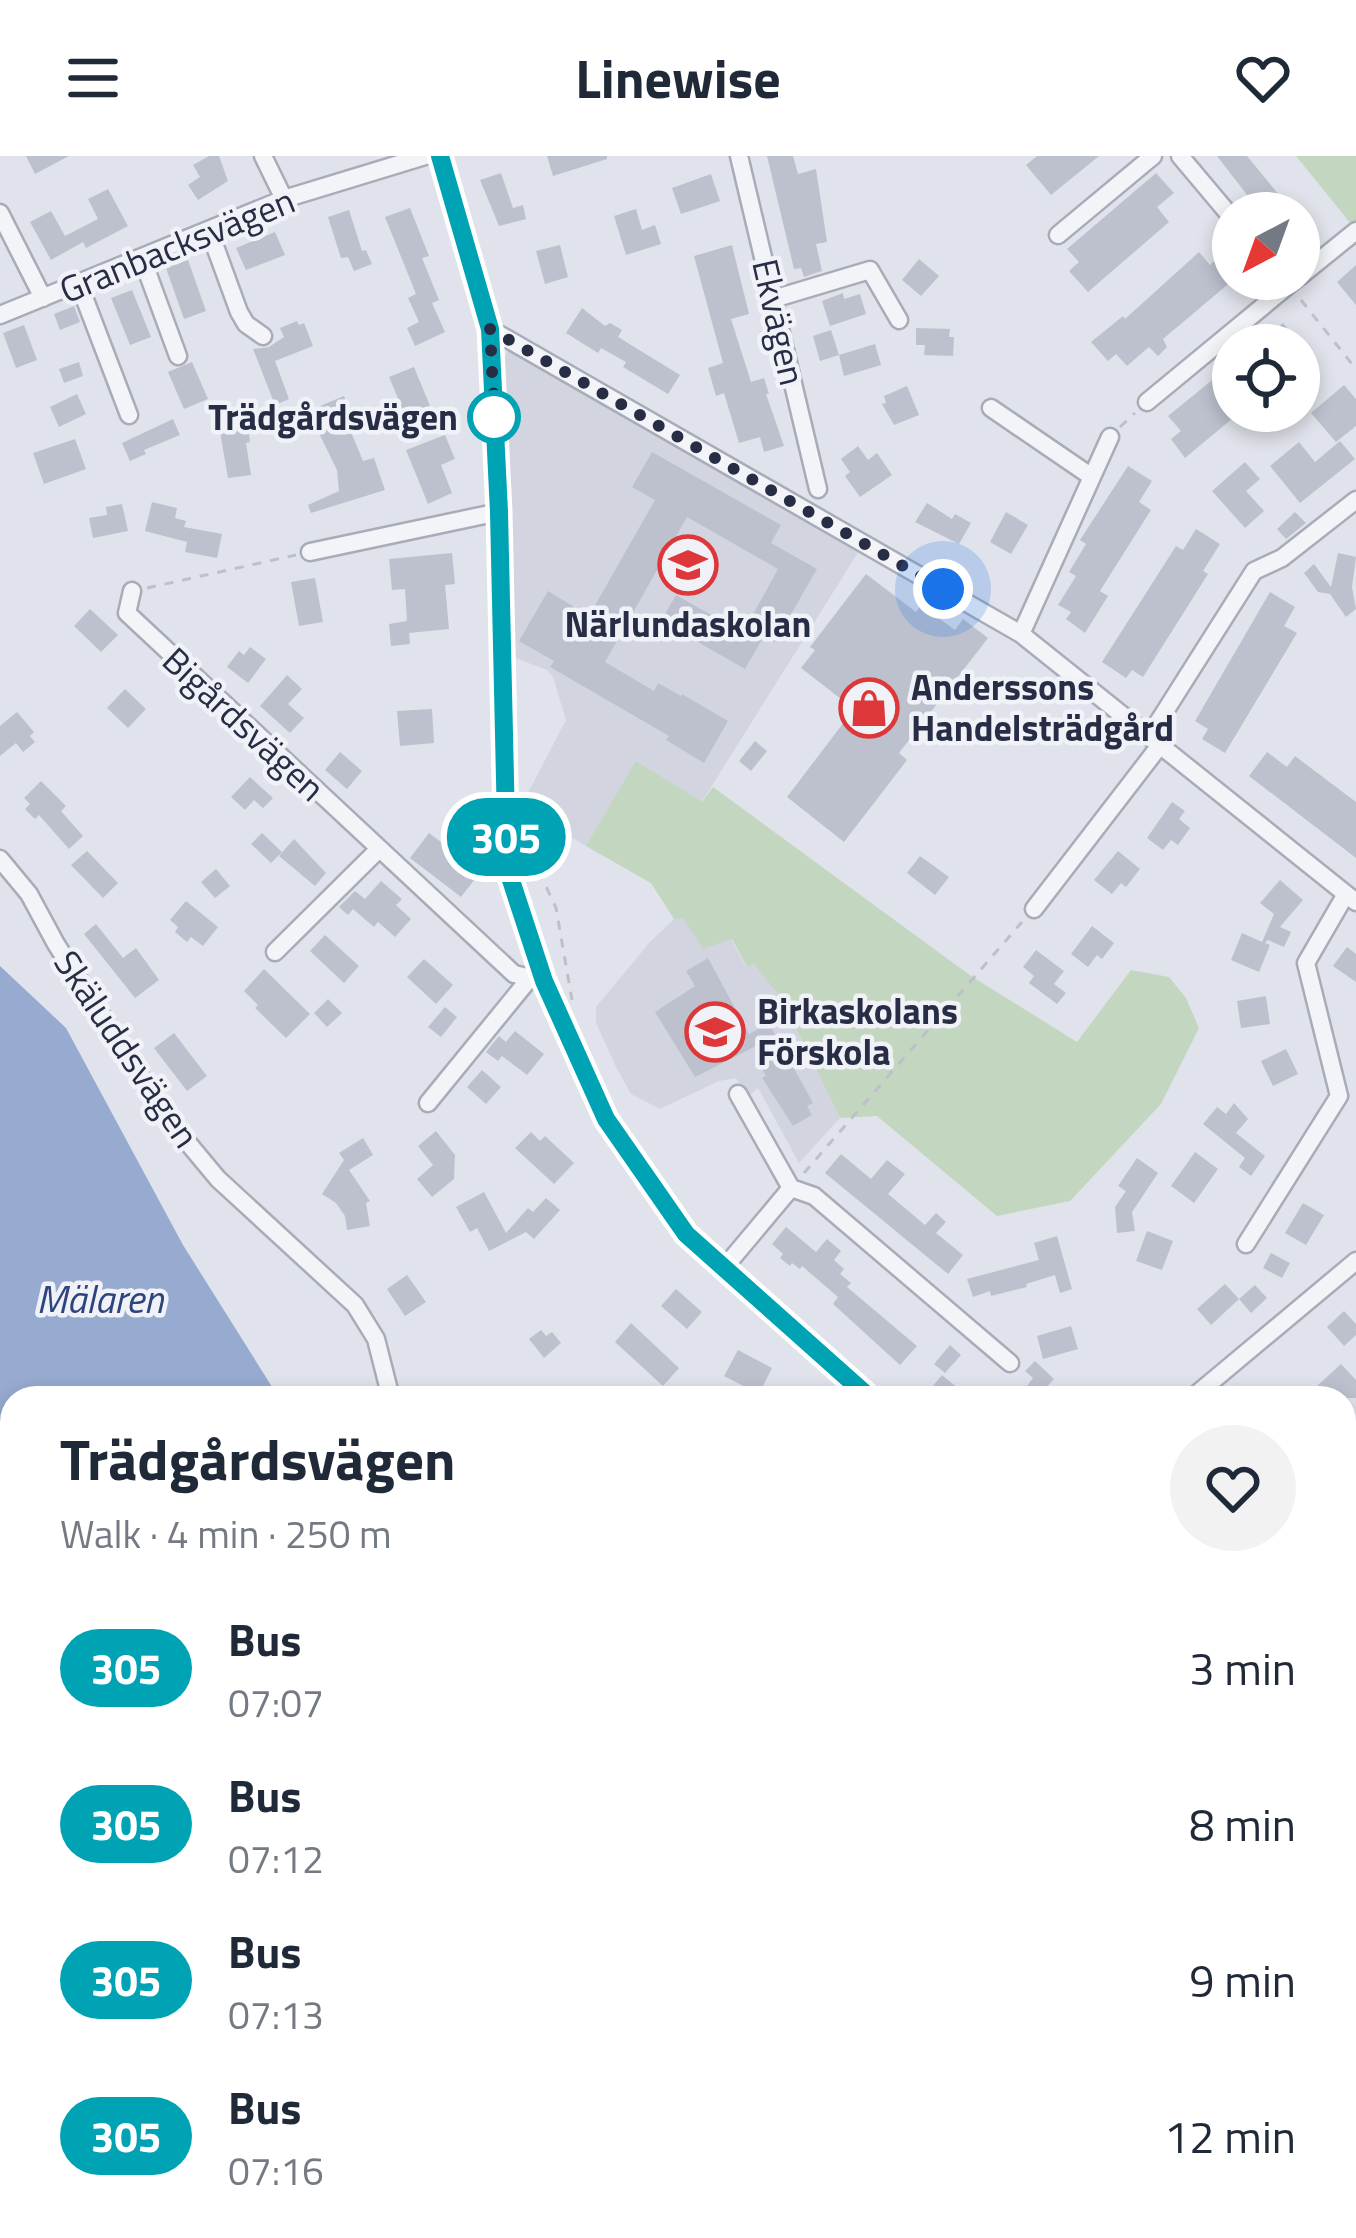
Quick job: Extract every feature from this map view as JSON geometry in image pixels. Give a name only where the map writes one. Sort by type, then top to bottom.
[{"type":"street","points":[[263,156],[284,200]]},
{"type":"street","name":"Granbacksvägen","points":[[0,315],[284,200],[425,156]]},
{"type":"street","points":[[440,156],[490,329],[507,868],[537,979],[606,1119],[686,1234],[857,1386]]},
{"type":"street","name":"Ekvägen","points":[[739,156],[818,489]]},
{"type":"street","points":[[1058,235],[1153,156]]},
{"type":"street","points":[[1180,156],[1212,194]]},
{"type":"street","points":[[0,213],[43,298]]},
{"type":"street","points":[[209,230],[238,312],[263,336]]},
{"type":"street","points":[[1320,259],[1356,231]]},
{"type":"street","points":[[142,258],[178,356]]},
{"type":"street","points":[[773,299],[870,270],[899,320]]},
{"type":"street","points":[[79,284],[129,416]]},
{"type":"street","points":[[1147,402],[1268,300]]},
{"type":"street","points":[[490,329],[1021,634],[1351,898],[1306,963],[1339,1096],[1246,1244]]},
{"type":"street","points":[[991,408],[1092,477]]},
{"type":"street","points":[[1021,634],[1110,436]]},
{"type":"street","points":[[1034,909],[1155,739],[1254,571],[1282,559],[1356,500]]},
{"type":"street","points":[[310,552],[499,512]]},
{"type":"street","name":"Bigårdsvägen","points":[[132,591],[127,613],[514,974],[537,979]]},
{"type":"street","points":[[275,952],[378,850]]},
{"type":"street","name":"Skäluddsvägen","points":[[0,860],[28,894],[168,1119],[218,1179],[355,1305],[376,1339],[389,1386]]},
{"type":"street","points":[[428,1103],[537,979]]},
{"type":"street","points":[[738,1094],[791,1188],[814,1196],[1010,1363]]},
{"type":"street","points":[[724,1268],[791,1188]]},
{"type":"street","points":[[1206,1386],[1356,1261]]},
{"type":"path","points":[[1306,300],[1356,369]]},
{"type":"path","points":[[1110,436],[1147,402]]},
{"type":"path","points":[[132,591],[310,552]]},
{"type":"path","points":[[521,830],[556,908],[572,998],[580,1017]]},
{"type":"path","points":[[791,1188],[1034,909]]},
{"type":"shaded area","points":[[511,341],[864,543],[651,883],[520,808],[566,720],[547,670],[502,653],[507,552],[504,360]]},
{"type":"shaded area","points":[[682,917],[731,939],[746,967],[754,964],[772,982],[840,1118],[799,1163],[758,1088],[748,1097],[736,1078],[719,1081],[660,1109],[631,1094],[616,1067],[596,1023],[596,1007],[649,943]]},
{"type":"green space","points":[[1296,156],[1356,156],[1356,230]]},
{"type":"green space","points":[[636,761],[702,802],[713,787],[971,976],[1077,1042],[1131,970],[1169,977],[1186,998],[1199,1028],[1161,1104],[1070,1201],[997,1216],[877,1116],[840,1118],[779,995],[754,964],[747,967],[732,939],[703,949],[683,918],[674,919],[651,883],[586,846]]},
{"type":"water","name":"Mälaren","points":[[0,966],[66,1028],[183,1245],[271,1386],[0,1386]]},
{"type":"building","points":[[26,156],[69,156],[35,174]]},
{"type":"building","points":[[219,156],[228,181],[198,200],[188,185],[200,177],[193,165]]},
{"type":"building","points":[[547,156],[607,156],[607,159],[553,176]]},
{"type":"building","points":[[767,156],[793,156],[798,174],[816,169],[827,242],[816,244],[822,271],[804,277],[801,268],[794,269]]},
{"type":"building","points":[[1037,156],[1099,156],[1051,195],[1026,165]]},
{"type":"building","points":[[1217,156],[1247,156],[1277,192],[1245,192]]},
{"type":"building","points":[[501,173],[513,208],[523,205],[526,219],[499,226],[480,180]]},
{"type":"building","points":[[1156,173],[1174,193],[1157,207],[1169,222],[1088,292],[1069,271],[1079,262],[1067,249]]},
{"type":"building","points":[[711,174],[720,201],[681,214],[672,188]]},
{"type":"building","points":[[108,189],[128,226],[51,260],[30,222],[51,211],[65,236],[98,219],[88,199]]},
{"type":"building","points":[[410,208],[429,256],[422,258],[439,300],[432,303],[445,332],[415,346],[407,328],[419,322],[408,298],[416,294],[385,217]]},
{"type":"building","points":[[636,209],[642,230],[655,225],[661,244],[626,255],[614,216]]},
{"type":"building","points":[[349,210],[362,251],[366,250],[372,264],[354,271],[348,257],[341,258],[328,217]]},
{"type":"building","points":[[275,232],[285,255],[246,270],[236,248]]},
{"type":"building","points":[[560,245],[568,277],[545,284],[536,251]]},
{"type":"building","points":[[732,245],[749,314],[731,319],[751,382],[764,378],[784,446],[764,452],[760,437],[739,443],[724,393],[716,396],[708,368],[723,363],[694,256]]},
{"type":"building","points":[[1199,252],[1210,265],[1212,298],[1163,339],[1167,347],[1158,356],[1149,347],[1127,366],[1116,354],[1108,361],[1091,342],[1123,316],[1125,319]]},
{"type":"building","points":[[919,259],[939,276],[921,296],[902,280]]},
{"type":"building","points":[[188,260],[206,311],[184,319],[166,268]]},
{"type":"building","points":[[1356,265],[1356,305],[1337,282]]},
{"type":"building","points":[[132,290],[151,337],[130,345],[111,298]]},
{"type":"building","points":[[843,293],[844,299],[860,294],[866,314],[830,326],[822,301]]},
{"type":"building","points":[[74,306],[80,322],[60,330],[54,314]]},
{"type":"building","points":[[582,308],[605,326],[610,323],[622,330],[618,337],[680,375],[668,394],[623,367],[626,362],[601,348],[598,353],[566,333]]},
{"type":"building","points":[[304,323],[313,346],[275,361],[289,399],[275,405],[253,349],[269,347],[284,337],[280,328]]},
{"type":"building","points":[[24,325],[37,360],[16,368],[3,333]]},
{"type":"building","points":[[916,328],[950,329],[953,356],[924,355],[925,345],[916,345]]},
{"type":"building","points":[[831,330],[839,355],[820,361],[813,336]]},
{"type":"building","points":[[875,344],[881,365],[844,376],[839,355]]},
{"type":"building","points":[[79,362],[83,376],[64,383],[59,369]]},
{"type":"building","points":[[192,362],[208,399],[184,409],[168,372]]},
{"type":"building","points":[[414,367],[430,406],[405,415],[389,377]]},
{"type":"building","points":[[1212,380],[1212,432],[1216,432],[1185,458],[1171,439],[1181,431],[1168,416]]},
{"type":"building","points":[[1344,385],[1356,399],[1356,426],[1336,442],[1320,423],[1320,405]]},
{"type":"building","points":[[907,386],[919,415],[894,425],[882,404],[886,403],[884,396]]},
{"type":"building","points":[[77,394],[86,414],[59,427],[50,407]]},
{"type":"building","points":[[344,396],[350,412],[344,415],[363,461],[374,458],[385,490],[311,513],[308,505],[339,491],[337,470],[308,411]]},
{"type":"building","points":[[173,419],[180,435],[130,461],[122,443]]},
{"type":"building","points":[[248,427],[251,475],[228,478],[220,432]]},
{"type":"building","points":[[445,435],[455,459],[441,465],[452,493],[428,504],[406,450]]},
{"type":"building","points":[[75,439],[86,469],[44,484],[33,453]]},
{"type":"building","points":[[1340,441],[1355,459],[1300,503],[1270,466],[1299,442],[1315,462]]},
{"type":"building","points":[[858,446],[868,460],[877,453],[892,475],[860,497],[845,476],[850,472],[841,459]]},
{"type":"building","points":[[652,452],[781,525],[771,543],[817,569],[775,642],[764,636],[745,669],[661,621],[676,595],[743,633],[778,569],[687,517],[605,662],[654,691],[658,683],[728,721],[704,763],[666,740],[669,736],[550,667],[554,661],[519,641],[548,591],[589,616],[655,500],[632,487]]},
{"type":"building","points":[[1245,462],[1260,479],[1246,491],[1264,511],[1245,528],[1212,491]]},
{"type":"building","points":[[1128,466],[1152,481],[1139,502],[1151,510],[1100,591],[1108,596],[1085,633],[1066,619],[1071,612],[1058,605],[1076,576],[1069,572],[1086,544],[1080,540]]},
{"type":"building","points":[[152,502],[177,508],[175,518],[186,521],[184,527],[222,534],[217,558],[185,552],[187,542],[145,531]]},
{"type":"building","points":[[927,503],[952,519],[955,514],[971,523],[959,544],[915,522]]},
{"type":"building","points":[[122,504],[128,531],[93,538],[89,518],[107,515],[106,507]]},
{"type":"building","points":[[1006,512],[1028,525],[1011,554],[990,542]]},
{"type":"building","points":[[1295,512],[1306,523],[1286,539],[1277,529]]},
{"type":"building","points":[[1196,529],[1220,544],[1203,571],[1208,574],[1143,677],[1132,670],[1126,678],[1102,662],[1176,546],[1183,550]]},
{"type":"building","points":[[452,553],[455,584],[445,585],[449,629],[409,633],[410,644],[391,646],[389,624],[407,621],[405,589],[392,590],[389,559]]},
{"type":"building","points":[[1338,553],[1356,557],[1352,587],[1356,609],[1346,617],[1330,594],[1318,592],[1304,573],[1314,564],[1331,587]]},
{"type":"building","points":[[866,574],[916,612],[921,605],[955,630],[963,619],[988,638],[899,753],[907,760],[844,842],[787,797],[854,709],[801,668],[815,650],[810,647]]},
{"type":"building","points":[[315,578],[323,622],[299,626],[291,582]]},
{"type":"building","points":[[1270,592],[1295,607],[1284,626],[1297,633],[1225,753],[1202,739],[1208,729],[1195,721]]},
{"type":"building","points":[[90,609],[118,635],[101,652],[74,626]]},
{"type":"building","points":[[250,647],[266,659],[248,683],[227,667],[239,651],[244,655]]},
{"type":"building","points":[[287,675],[302,689],[288,704],[304,718],[290,733],[260,706]]},
{"type":"building","points":[[125,689],[146,709],[128,728],[107,708]]},
{"type":"building","points":[[432,709],[434,743],[400,746],[397,711]]},
{"type":"building","points":[[17,712],[34,732],[30,736],[35,742],[23,752],[16,743],[0,756],[0,726]]},
{"type":"building","points":[[755,741],[767,751],[751,771],[739,761]]},
{"type":"building","points":[[340,752],[362,771],[347,789],[325,770]]},
{"type":"building","points":[[1267,752],[1287,767],[1295,756],[1356,802],[1356,858],[1249,776]]},
{"type":"building","points":[[250,777],[273,798],[263,808],[254,800],[245,810],[231,797]]},
{"type":"building","points":[[41,781],[66,806],[61,811],[83,836],[69,849],[39,815],[35,819],[25,809],[30,804],[24,798]]},
{"type":"building","points":[[1172,802],[1185,811],[1179,819],[1190,828],[1178,845],[1171,840],[1163,850],[1147,838]]},
{"type":"building","points":[[262,833],[282,852],[271,863],[251,844]]},
{"type":"building","points":[[429,833],[457,854],[452,861],[475,879],[461,897],[410,858]]},
{"type":"building","points":[[294,839],[326,873],[315,886],[279,856]]},
{"type":"building","points":[[87,851],[118,883],[103,898],[71,865]]},
{"type":"building","points":[[1118,851],[1140,869],[1126,887],[1121,883],[1112,894],[1094,880]]},
{"type":"building","points":[[920,856],[949,877],[935,895],[907,873]]},
{"type":"building","points":[[216,869],[230,886],[215,898],[201,882]]},
{"type":"building","points":[[1280,880],[1303,900],[1280,927],[1291,932],[1284,947],[1265,943],[1270,945],[1259,972],[1231,960],[1242,933],[1262,942],[1274,914],[1260,903]]},
{"type":"building","points":[[381,881],[402,899],[396,905],[411,919],[395,937],[378,922],[374,927],[353,909],[348,915],[339,907],[355,891],[365,899]]},
{"type":"building","points":[[186,901],[218,927],[203,946],[191,937],[187,942],[170,920]]},
{"type":"building","points":[[96,924],[123,958],[136,948],[159,980],[135,998],[84,934]]},
{"type":"building","points":[[1092,926],[1114,943],[1102,959],[1097,955],[1088,967],[1071,954]]},
{"type":"building","points":[[325,935],[359,966],[344,983],[310,951]]},
{"type":"building","points":[[1347,947],[1356,954],[1356,982],[1333,966]]},
{"type":"building","points":[[1036,950],[1064,971],[1054,984],[1066,993],[1057,1004],[1029,983],[1034,976],[1023,967]]},
{"type":"building","points":[[708,958],[749,1034],[769,1023],[776,1036],[695,1077],[655,1012],[695,986],[686,971]]},
{"type":"building","points":[[424,959],[453,985],[436,1004],[407,977]]},
{"type":"building","points":[[264,969],[310,1014],[286,1038],[244,991]]},
{"type":"building","points":[[1266,996],[1270,1024],[1241,1028],[1237,1001]]},
{"type":"building","points":[[328,999],[342,1013],[327,1027],[314,1013]]},
{"type":"building","points":[[445,1007],[457,1017],[441,1037],[428,1027]]},
{"type":"building","points":[[515,1031],[544,1054],[527,1075],[502,1056],[498,1061],[486,1052],[499,1036],[506,1042]]},
{"type":"building","points":[[174,1033],[207,1076],[187,1091],[154,1048]]},
{"type":"building","points":[[779,1041],[813,1103],[807,1106],[812,1115],[793,1126],[762,1078],[766,1076],[762,1069]]},
{"type":"building","points":[[1286,1049],[1298,1074],[1273,1086],[1261,1061]]},
{"type":"building","points":[[482,1070],[501,1087],[486,1104],[467,1087]]},
{"type":"building","points":[[1234,1103],[1248,1119],[1236,1133],[1265,1156],[1251,1176],[1239,1167],[1245,1158],[1203,1124],[1217,1107],[1226,1114]]},
{"type":"building","points":[[436,1131],[455,1155],[454,1179],[432,1197],[417,1179],[433,1165],[418,1146]]},
{"type":"building","points":[[531,1132],[540,1141],[545,1136],[574,1163],[554,1184],[515,1148]]},
{"type":"building","points":[[363,1138],[373,1155],[349,1170],[370,1201],[366,1203],[370,1226],[347,1230],[336,1203],[322,1194],[344,1160],[339,1153]]},
{"type":"building","points":[[1195,1152],[1218,1169],[1194,1203],[1171,1186]]},
{"type":"building","points":[[841,1154],[871,1179],[887,1160],[905,1174],[888,1194],[925,1225],[936,1213],[946,1222],[936,1233],[963,1255],[948,1274],[825,1173]]},
{"type":"building","points":[[1137,1158],[1158,1173],[1132,1212],[1135,1231],[1117,1233],[1115,1207],[1126,1191],[1118,1186]]},
{"type":"building","points":[[484,1192],[506,1233],[528,1208],[533,1212],[546,1198],[560,1210],[534,1239],[526,1232],[489,1251],[477,1228],[470,1232],[456,1207]]},
{"type":"building","points":[[1303,1203],[1324,1215],[1306,1245],[1285,1233]]},
{"type":"building","points":[[786,1227],[816,1252],[827,1239],[841,1251],[834,1260],[851,1283],[847,1287],[917,1346],[900,1365],[833,1304],[838,1297],[802,1266],[790,1266],[780,1258],[783,1254],[772,1244]]},
{"type":"building","points":[[1147,1231],[1173,1241],[1162,1270],[1136,1261]]},
{"type":"building","points":[[1057,1236],[1072,1289],[1060,1293],[1055,1275],[1027,1287],[973,1297],[967,1279],[1039,1260],[1034,1243]]},
{"type":"building","points":[[1271,1253],[1290,1263],[1282,1278],[1263,1268]]},
{"type":"building","points":[[407,1275],[426,1302],[405,1316],[387,1289]]},
{"type":"building","points":[[1225,1284],[1239,1299],[1211,1325],[1197,1309]]},
{"type":"building","points":[[1255,1285],[1267,1298],[1251,1313],[1239,1299]]},
{"type":"building","points":[[676,1289],[702,1312],[687,1329],[661,1306]]},
{"type":"building","points":[[1344,1311],[1356,1324],[1356,1335],[1344,1346],[1327,1327]]},
{"type":"building","points":[[631,1323],[679,1368],[663,1386],[615,1342]]},
{"type":"building","points":[[1071,1326],[1078,1349],[1043,1359],[1037,1336]]},
{"type":"building","points":[[541,1330],[546,1336],[552,1332],[561,1343],[544,1358],[529,1339]]},
{"type":"building","points":[[950,1345],[961,1355],[945,1373],[934,1364]]},
{"type":"building","points":[[738,1350],[772,1368],[763,1386],[743,1386],[724,1376]]},
{"type":"building","points":[[1035,1361],[1054,1379],[1048,1386],[1027,1386],[1033,1378],[1025,1371]]},
{"type":"building","points":[[1341,1364],[1356,1380],[1356,1386],[1317,1386]]},
{"type":"building","points":[[942,1375],[955,1386],[933,1386]]},
{"type":"bus line","name":"305","points":[[440,156],[490,329],[507,868],[544,981],[606,1119],[686,1234],[857,1386]]},
{"type":"place","name":"Trädgårdsvägen","points":[[494,417]]},
{"type":"place","name":"Närlundaskolan","points":[[688,565]]},
{"type":"place","name":"Anderssons Handelsträdgård","points":[[869,708]]},
{"type":"place","name":"Birkaskolans Förskola","points":[[715,1032]]},
{"type":"route","points":[[494,417],[499,426],[490,329],[943,589]]}]
